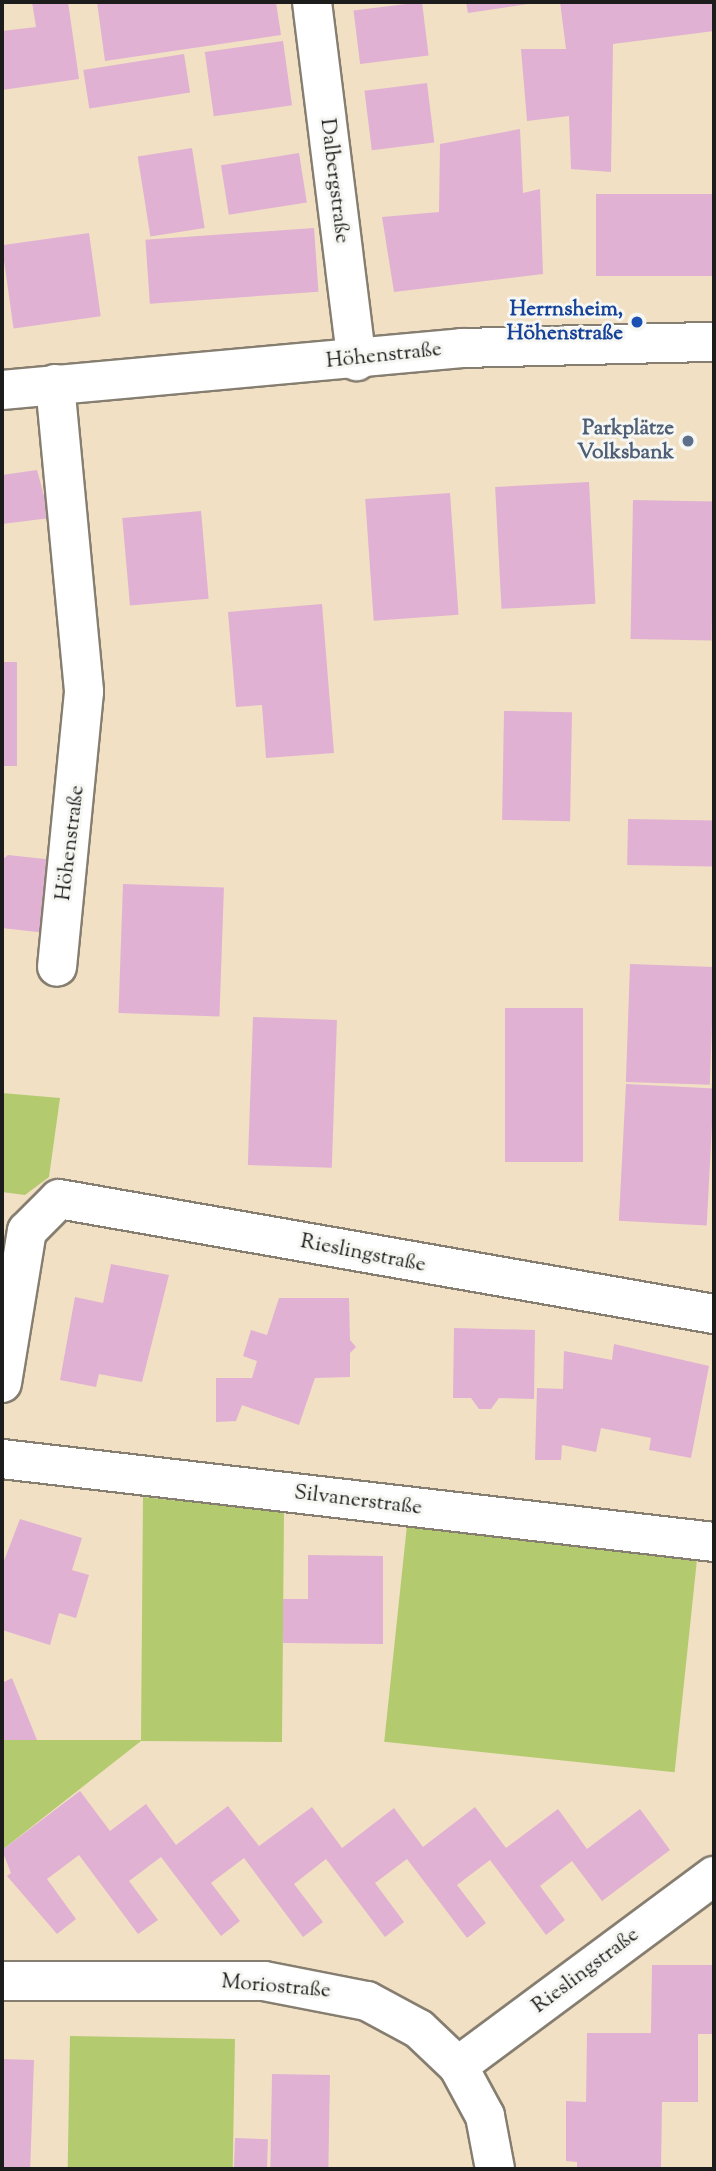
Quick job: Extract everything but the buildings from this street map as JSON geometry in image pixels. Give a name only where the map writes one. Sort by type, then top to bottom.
[{"type":"street","name":"Dalbergstraße","points":[[312,2],[357,360]]},
{"type":"street","name":"Höhenstraße","points":[[2,390],[357,360],[463,348],[714,342]]},
{"type":"street","name":"Höhenstraße","points":[[55,384],[84,692],[57,967]]},
{"type":"street","name":"Rieslingstraße","points":[[2,1383],[27,1231],[45,1208],[75,1198],[714,1314]]},
{"type":"street","name":"Silvanerstraße","points":[[2,1459],[714,1542]]},
{"type":"street","name":"Rieslingstraße","points":[[458,2066],[714,1875]]},
{"type":"street","name":"Moriostraße","points":[[2,1981],[264,1981],[336,1991],[395,2013],[458,2066],[485,2116],[495,2169]]},
{"type":"green space","points":[[2,1093],[60,1098],[49,1177],[25,1195],[2,1192]]},
{"type":"green space","points":[[143,1497],[284,1512],[282,1742],[141,1741],[2,1850],[2,1740],[141,1740]]},
{"type":"green space","points":[[407,1525],[697,1556],[675,1772],[384,1742]]},
{"type":"green space","points":[[70,2036],[235,2039],[233,2169],[68,2169]]},
{"type":"place","name":"Herrnsheim, Höhenstraße","points":[[637,322]]},
{"type":"place","name":"Parkplätze Volksbank","points":[[688,441]]}]
